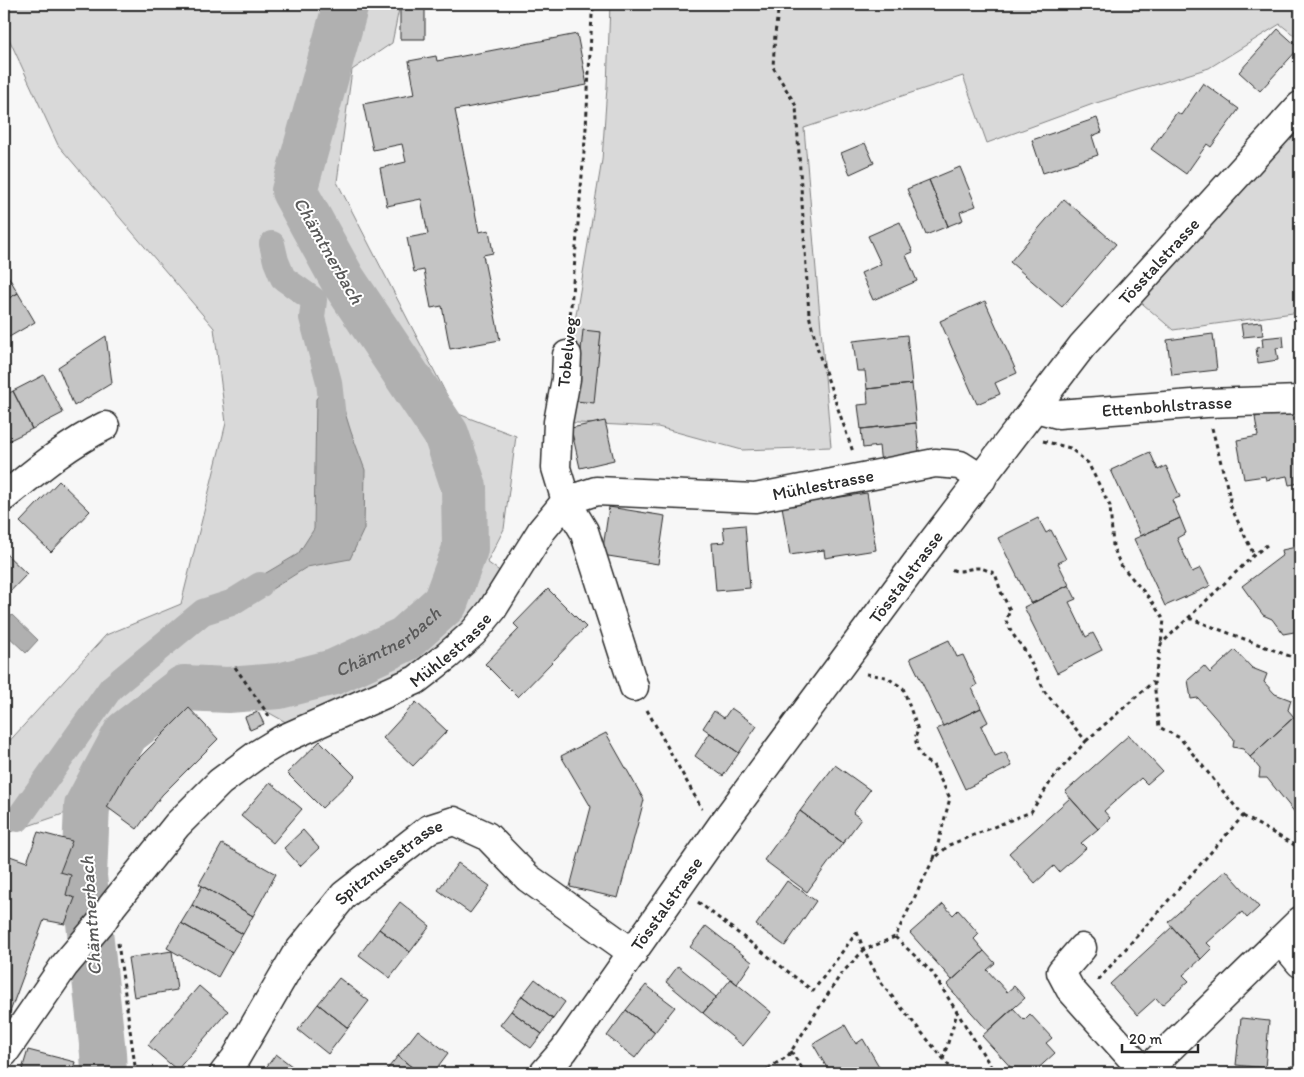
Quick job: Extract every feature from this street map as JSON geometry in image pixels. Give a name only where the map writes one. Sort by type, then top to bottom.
[{"type":"street","name":"Tösstalstrasse","points":[[544,1073],[564,1050],[722,825],[917,562],[1082,346],[1300,106]]},
{"type":"street","name":"Tobelweg","points":[[567,355],[566,379],[558,422],[556,468],[566,501],[584,531],[634,687]]},
{"type":"street","name":"Ettenbohlstrasse","points":[[1036,408],[1058,414],[1206,403],[1300,400]]},
{"type":"street","points":[[4,497],[82,437],[105,426]]},
{"type":"street","name":"Mühlestrasse","points":[[4,1053],[53,981],[177,825],[220,782],[258,754],[294,734],[416,680],[447,656],[473,633],[492,610],[542,530],[566,501],[596,491],[755,498],[935,463],[960,464],[982,478]]},
{"type":"street","name":"Spitznussstrasse","points":[[224,1073],[235,1059],[295,956],[344,895],[428,829],[454,821],[487,836],[528,878],[633,953]]},
{"type":"street","points":[[1082,948],[1061,972],[1070,989],[1144,1073],[1300,921]]},
{"type":"street","points":[[1280,940],[1300,963]]},
{"type":"path","name":"Tobelweg","points":[[567,355],[586,128],[594,4]]},
{"type":"path","points":[[779,4],[775,34],[774,67],[796,106],[809,315],[819,354],[854,452]]},
{"type":"path","points":[[1206,403],[1230,498],[1228,504],[1254,555]]},
{"type":"path","points":[[1039,440],[1070,448],[1088,464],[1110,506],[1113,546],[1120,564],[1150,599],[1164,620],[1154,682],[1159,727],[1180,738],[1244,816],[1300,848]]},
{"type":"path","points":[[1161,644],[1254,555],[1268,545]]},
{"type":"path","points":[[949,567],[953,571],[959,572],[979,568],[995,573],[1001,592],[1010,610],[1006,621],[1014,636],[1026,652],[1045,692],[1086,741]]},
{"type":"path","points":[[1189,618],[1300,660]]},
{"type":"path","points":[[235,667],[267,710]]},
{"type":"path","points":[[761,1073],[788,1056],[841,974],[864,950],[896,937],[934,860],[950,798],[933,765],[925,761],[918,750],[915,738],[918,730],[903,688],[886,677],[860,673]]},
{"type":"path","points":[[934,860],[949,845],[1031,812],[1053,778],[1086,741],[1154,682]]},
{"type":"path","points":[[634,687],[701,808],[722,825]]},
{"type":"path","points":[[1105,987],[1098,979],[1244,816]]},
{"type":"path","points":[[679,887],[813,991],[857,932],[881,983],[955,1073]]},
{"type":"path","points":[[108,913],[136,1073]]},
{"type":"path","points":[[896,937],[932,972],[995,1073]]},
{"type":"path","points":[[943,1059],[957,1013]]},
{"type":"path","points":[[791,1051],[805,1073]]},
{"type":"shaded area","points":[[4,4],[400,4],[392,43],[352,70],[337,182],[456,413],[516,436],[504,529],[487,562],[512,580],[473,633],[300,730],[228,690],[184,688],[126,733],[87,806],[4,834],[4,747],[106,635],[181,604],[226,423],[214,328],[58,145],[4,28]]},
{"type":"shaded area","points":[[610,4],[1300,4],[1300,40],[1280,24],[1209,68],[1093,104],[987,143],[963,76],[804,128],[831,447],[742,450],[658,427],[558,422],[602,160]]},
{"type":"shaded area","points":[[1300,106],[1300,312],[1173,330],[1129,292]]},
{"type":"shaded area","points":[[329,382],[337,387],[365,470],[364,529],[350,559],[307,567],[235,610],[229,595],[298,554],[314,529],[316,399]]},
{"type":"shaded area","points":[[12,615],[38,640],[26,653],[4,632],[4,623]]},
{"type":"building","points":[[400,4],[425,4],[425,39],[400,39]]},
{"type":"building","points":[[1278,29],[1299,48],[1260,91],[1239,72]]},
{"type":"building","points":[[577,34],[587,85],[455,110],[479,232],[489,230],[493,253],[483,255],[500,340],[450,349],[442,306],[431,308],[424,270],[414,272],[407,238],[428,234],[421,199],[387,206],[380,168],[406,162],[402,144],[373,150],[363,104],[415,94],[409,61],[436,56],[437,61]]},
{"type":"building","points":[[1203,83],[1239,109],[1211,147],[1207,144],[1186,174],[1151,149],[1177,112],[1181,115]]},
{"type":"building","points":[[1097,118],[1102,132],[1092,136],[1098,155],[1043,173],[1032,140]]},
{"type":"building","points":[[865,143],[874,163],[850,174],[841,153]]},
{"type":"building","points":[[960,167],[976,206],[960,212],[963,220],[948,226],[929,180]]},
{"type":"building","points":[[929,180],[948,226],[926,235],[907,189]]},
{"type":"building","points":[[1064,199],[1116,244],[1062,307],[1010,262]]},
{"type":"building","points":[[900,222],[913,252],[906,255],[917,281],[873,300],[861,273],[881,264],[868,236]]},
{"type":"building","points":[[4,269],[18,293],[4,301]]},
{"type":"building","points":[[18,293],[35,322],[4,340],[4,301]]},
{"type":"building","points":[[985,301],[1017,373],[995,383],[1000,394],[977,404],[940,321]]},
{"type":"building","points":[[1261,322],[1263,335],[1243,337],[1241,324]]},
{"type":"building","points":[[583,330],[601,332],[594,403],[576,401]]},
{"type":"building","points":[[1213,334],[1217,370],[1172,375],[1167,340]]},
{"type":"building","points":[[907,335],[912,384],[867,389],[865,371],[857,371],[853,341]]},
{"type":"building","points":[[106,336],[112,383],[74,406],[58,367]]},
{"type":"building","points":[[1283,336],[1284,347],[1276,348],[1278,360],[1258,363],[1256,348],[1263,347],[1262,338]]},
{"type":"building","points":[[44,375],[63,413],[32,429],[13,391]]},
{"type":"building","points":[[912,384],[916,423],[861,429],[858,405],[868,404],[867,389]]},
{"type":"building","points":[[13,391],[32,429],[4,443],[4,396]]},
{"type":"building","points":[[1300,410],[1300,483],[1289,485],[1287,476],[1266,480],[1265,476],[1244,479],[1237,440],[1258,436],[1255,417]]},
{"type":"building","points":[[605,421],[614,460],[580,468],[571,428]]},
{"type":"building","points":[[916,423],[920,460],[881,464],[879,446],[863,448],[861,429]]},
{"type":"building","points":[[1150,452],[1158,470],[1166,466],[1180,497],[1172,500],[1180,518],[1141,536],[1111,470]]},
{"type":"building","points":[[59,481],[90,511],[51,552],[20,522]]},
{"type":"building","points":[[867,493],[876,550],[825,558],[824,550],[790,555],[782,506]]},
{"type":"building","points":[[609,507],[665,516],[658,564],[602,555]]},
{"type":"building","points":[[1038,518],[1046,533],[1051,530],[1066,559],[1058,563],[1069,585],[1031,604],[998,538]]},
{"type":"building","points":[[1180,518],[1186,533],[1177,538],[1192,572],[1201,568],[1210,586],[1165,606],[1134,539]]},
{"type":"building","points":[[745,525],[750,588],[716,591],[712,543],[725,542],[723,527]]},
{"type":"building","points":[[1300,544],[1300,631],[1283,634],[1272,619],[1263,615],[1242,586],[1283,555],[1282,550],[1296,547]]},
{"type":"building","points":[[4,552],[27,574],[4,598]]},
{"type":"building","points":[[1069,585],[1076,599],[1069,602],[1086,637],[1093,633],[1102,650],[1057,673],[1024,607]]},
{"type":"building","points":[[548,589],[586,627],[518,697],[485,664],[519,629],[514,624]]},
{"type":"building","points":[[949,640],[957,657],[963,655],[977,685],[972,688],[981,708],[943,726],[910,658]]},
{"type":"building","points":[[1235,650],[1252,668],[1267,674],[1264,682],[1275,694],[1291,700],[1288,710],[1294,717],[1250,757],[1243,749],[1233,747],[1234,739],[1198,698],[1191,699],[1188,680],[1204,666],[1210,673]]},
{"type":"building","points":[[416,702],[447,731],[413,766],[383,738]]},
{"type":"building","points":[[189,708],[218,739],[162,795],[137,829],[107,807],[129,768]]},
{"type":"building","points":[[731,708],[757,726],[739,753],[703,728],[714,711],[724,718]]},
{"type":"building","points":[[981,708],[988,722],[981,726],[995,756],[1005,752],[1012,766],[965,789],[937,729]]},
{"type":"building","points":[[258,712],[264,724],[250,730],[245,717]]},
{"type":"building","points":[[1294,717],[1300,722],[1300,813],[1296,814],[1267,778],[1259,778],[1260,769],[1250,757]]},
{"type":"building","points":[[606,733],[644,800],[618,898],[570,887],[591,807],[561,756]]},
{"type":"building","points":[[710,733],[739,753],[723,776],[695,756]]},
{"type":"building","points":[[1129,735],[1162,771],[1147,784],[1141,778],[1104,811],[1110,818],[1098,829],[1065,792]]},
{"type":"building","points":[[320,741],[355,776],[322,808],[287,773]]},
{"type":"building","points":[[835,765],[870,790],[853,813],[861,819],[843,843],[800,811]]},
{"type":"building","points":[[270,782],[302,809],[273,843],[241,816]]},
{"type":"building","points":[[1070,798],[1098,829],[1081,843],[1086,848],[1059,872],[1054,866],[1035,883],[1009,853]]},
{"type":"building","points":[[800,811],[843,843],[807,892],[764,860]]},
{"type":"building","points":[[303,830],[319,848],[300,866],[284,848]]},
{"type":"building","points":[[38,832],[72,841],[60,872],[71,875],[66,895],[75,898],[65,924],[44,920],[10,1012],[4,1010],[4,865],[7,855],[27,862]]},
{"type":"building","points":[[222,844],[276,874],[253,916],[199,884]]},
{"type":"building","points":[[458,863],[490,886],[470,913],[438,890]]},
{"type":"building","points":[[1226,870],[1259,907],[1247,918],[1242,912],[1207,943],[1212,948],[1201,959],[1168,922]]},
{"type":"building","points":[[787,881],[816,901],[785,946],[756,925]]},
{"type":"building","points":[[202,886],[253,916],[243,934],[192,905]]},
{"type":"building","points":[[400,902],[430,926],[410,952],[379,929]]},
{"type":"building","points":[[943,904],[953,915],[958,910],[979,934],[974,939],[984,951],[952,980],[910,933]]},
{"type":"building","points":[[192,905],[243,934],[232,952],[181,923]]},
{"type":"building","points":[[181,923],[232,952],[218,977],[167,948]]},
{"type":"building","points":[[706,926],[752,962],[737,984],[690,947]]},
{"type":"building","points":[[1172,927],[1201,959],[1183,975],[1189,981],[1162,1005],[1156,998],[1137,1015],[1110,984]]},
{"type":"building","points":[[379,929],[410,952],[390,978],[359,955]]},
{"type":"building","points":[[172,951],[177,990],[134,997],[128,958]]},
{"type":"building","points":[[984,951],[995,963],[987,970],[1007,992],[1014,986],[1025,998],[988,1031],[947,985]]},
{"type":"building","points":[[678,966],[716,997],[703,1013],[666,982]]},
{"type":"building","points":[[339,978],[369,1001],[348,1028],[318,1004]]},
{"type":"building","points":[[535,979],[565,1002],[553,1019],[522,996]]},
{"type":"building","points":[[731,979],[771,1012],[743,1046],[703,1013]]},
{"type":"building","points":[[646,985],[675,1007],[655,1032],[626,1010]]},
{"type":"building","points":[[199,986],[228,1011],[177,1070],[148,1045]]},
{"type":"building","points":[[522,996],[553,1019],[542,1034],[511,1011]]},
{"type":"building","points":[[318,1004],[348,1028],[328,1054],[298,1030]]},
{"type":"building","points":[[1013,1008],[1024,1020],[1030,1014],[1052,1038],[1046,1043],[1055,1053],[1033,1073],[1016,1073],[982,1036]]},
{"type":"building","points":[[626,1010],[655,1032],[635,1058],[607,1036]]},
{"type":"building","points":[[511,1011],[542,1034],[531,1048],[500,1025]]},
{"type":"building","points":[[1241,1018],[1269,1021],[1265,1068],[1236,1065]]},
{"type":"building","points":[[845,1025],[856,1044],[863,1039],[880,1068],[873,1073],[830,1073],[813,1044]]},
{"type":"building","points":[[418,1030],[448,1053],[433,1073],[419,1073],[398,1056]]},
{"type":"building","points":[[28,1050],[75,1062],[72,1073],[21,1073]]},
{"type":"building","points":[[276,1054],[301,1073],[262,1073]]},
{"type":"building","points":[[398,1056],[419,1073],[384,1073]]},
{"type":"building","points":[[1291,1066],[1300,1067],[1300,1073],[1290,1073]]},
{"type":"waterway","name":"Chämtnerbach","points":[[104,1073],[84,876],[87,806],[126,733],[184,688],[228,690],[279,686],[334,672],[405,639],[445,603],[465,549],[464,487],[446,434],[343,280],[294,191],[346,4]]},
{"type":"waterway","points":[[272,244],[283,278],[314,300],[312,318],[329,382],[333,418]]},
{"type":"waterway","points":[[18,819],[111,688],[203,612],[231,603],[260,585]]}]
